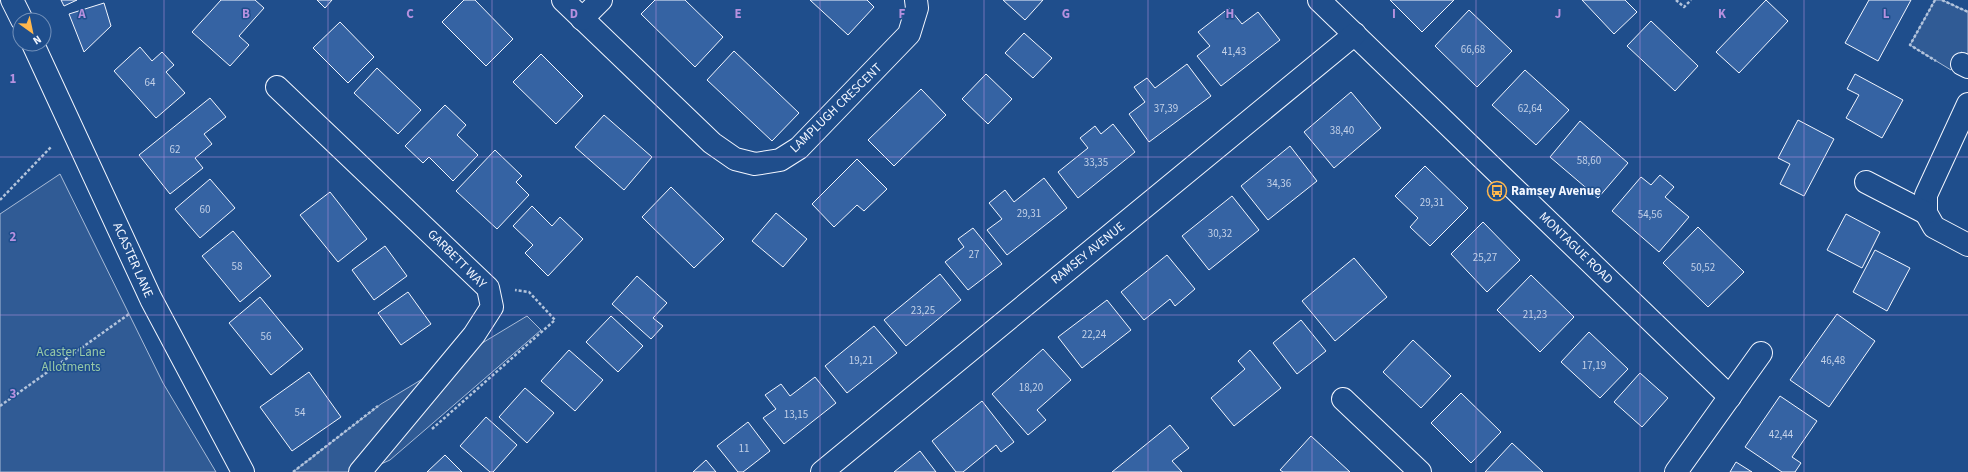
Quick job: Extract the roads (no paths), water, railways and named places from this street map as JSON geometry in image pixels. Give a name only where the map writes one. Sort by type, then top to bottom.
[{"type":"street","points":[[12,0],[18,12]]},
{"type":"street","name":"LAMPLUGH CRESCENT","points":[[563,0],[712,143],[735,159],[755,164],[780,160],[804,142],[909,34],[917,8],[916,0]]},
{"type":"street","points":[[582,19],[601,0]]},
{"type":"street","name":"MONTAGUE ROAD","points":[[1319,0],[1730,397]]},
{"type":"street","name":"RAMSEY AVENUE","points":[[822,472],[1355,34]]},
{"type":"street","name":"ACASTER LANE","points":[[37,52],[72,124],[151,299],[243,472]]},
{"type":"street","name":"GARBETT WAY","points":[[277,87],[488,288],[492,307],[474,334],[360,472]]},
{"type":"street","points":[[1968,104],[1926,195],[1926,213],[1934,227],[1968,245]]},
{"type":"street","points":[[1866,182],[1926,213]]},
{"type":"street","points":[[1676,472],[1761,353]]},
{"type":"street","points":[[1343,399],[1420,472]]},
{"type":"place","name":"Ramsey Avenue","points":[[1497,191]]},
{"type":"park label","name":"Acaster Lane Allotments","points":[[71,360]]}]
